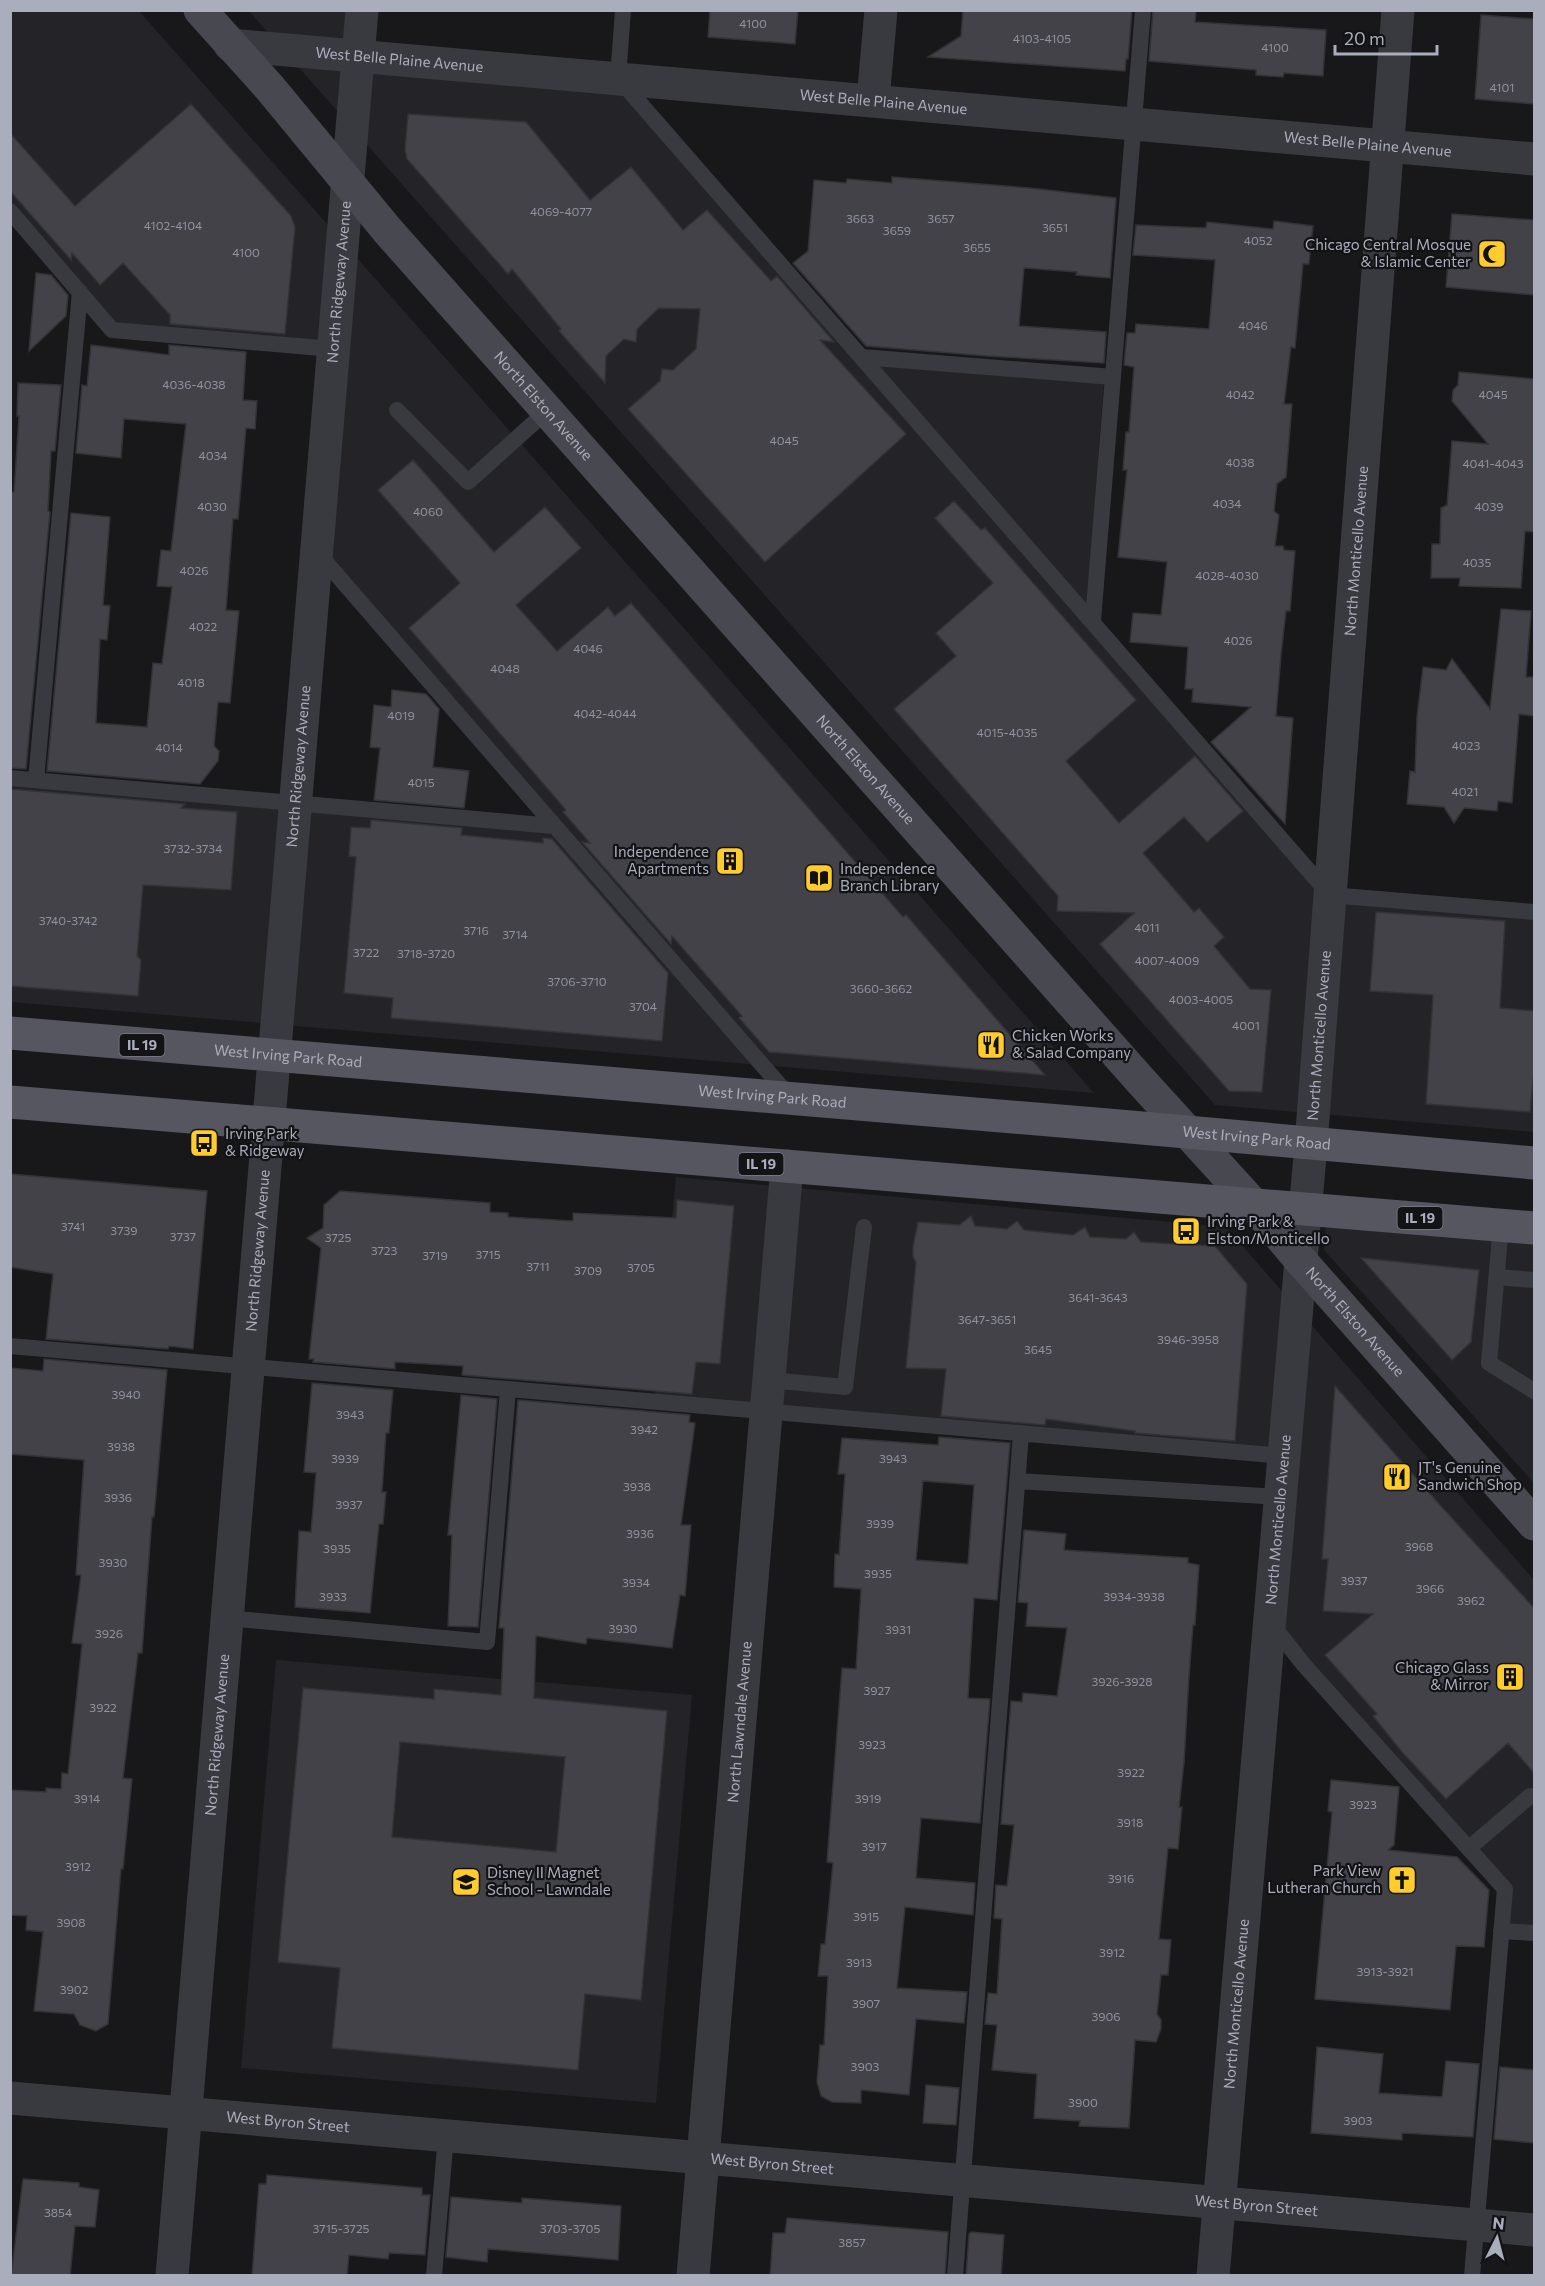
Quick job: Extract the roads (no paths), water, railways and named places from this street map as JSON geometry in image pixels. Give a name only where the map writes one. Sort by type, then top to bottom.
[{"type":"main road","name":"North Elston Avenue","points":[[200,10],[548,411],[1188,1134],[1254,1205],[1534,1524]]},
{"type":"main road","name":"West Irving Park Road","points":[[10,1034],[1108,1125],[1188,1134],[1534,1163]]},
{"type":"main road","name":"IL 19","points":[[10,1102],[1534,1228]]},
{"type":"street","name":"North Ridgeway Avenue","points":[[172,2276],[362,10]]},
{"type":"street","points":[[873,100],[880,10]]},
{"type":"street","name":"North Monticello Avenue","points":[[1213,2276],[1311,1144],[1398,10]]},
{"type":"street","name":"West Belle Plaine Avenue","points":[[230,45],[1534,159]]},
{"type":"street","name":"North Lawndale Avenue","points":[[693,2276],[787,1166]]},
{"type":"street","name":"West Byron Street","points":[[10,2098],[1534,2230]]},
{"type":"lane","points":[[623,10],[618,78],[1093,620],[1330,895],[1534,912]]},
{"type":"lane","points":[[1093,620],[1143,10]]},
{"type":"lane","points":[[10,211],[112,330],[333,349]]},
{"type":"lane","points":[[36,780],[80,292]]},
{"type":"lane","points":[[862,357],[1113,377]]},
{"type":"lane","points":[[397,410],[468,482],[548,411]]},
{"type":"lane","points":[[316,552],[792,1100]]},
{"type":"lane","points":[[10,778],[554,826]]},
{"type":"lane","points":[[1501,1225],[1489,1363],[1534,1391]]},
{"type":"lane","points":[[767,1396],[845,1387],[864,1227]]},
{"type":"lane","points":[[1497,1277],[1534,1280]]},
{"type":"lane","points":[[10,1346],[508,1389],[767,1396],[1021,1434],[1284,1456]]},
{"type":"lane","points":[[226,1618],[487,1642],[508,1389]]},
{"type":"lane","points":[[955,2276],[1021,1434]]},
{"type":"lane","points":[[1017,1481],[1281,1497]]},
{"type":"lane","points":[[1270,1622],[1304,1665],[1505,1889],[1472,2276]]},
{"type":"lane","points":[[1469,1848],[1530,1796]]},
{"type":"lane","points":[[1502,1930],[1534,1934]]},
{"type":"lane","points":[[434,2276],[446,2136]]},
{"type":"place","name":"Chicago Central Mosque & Islamic Center","points":[[1492,254]]},
{"type":"place","name":"Independence Apartments","points":[[730,861]]},
{"type":"place","name":"Independence Branch Library","points":[[819,878]]},
{"type":"place","name":"Chicken Works & Salad Company","points":[[991,1045]]},
{"type":"place","name":"Irving Park & Ridgeway","points":[[204,1143]]},
{"type":"place","name":"Irving Park & Elston/Monticello","points":[[1186,1231]]},
{"type":"place","name":"JT's Genuine Sandwich Shop","points":[[1397,1477]]},
{"type":"place","name":"Chicago Glass & Mirror","points":[[1510,1677]]},
{"type":"place","name":"Park View Lutheran Church","points":[[1402,1880]]},
{"type":"place","name":"Disney II Magnet School - Lawndale","points":[[466,1882]]}]
